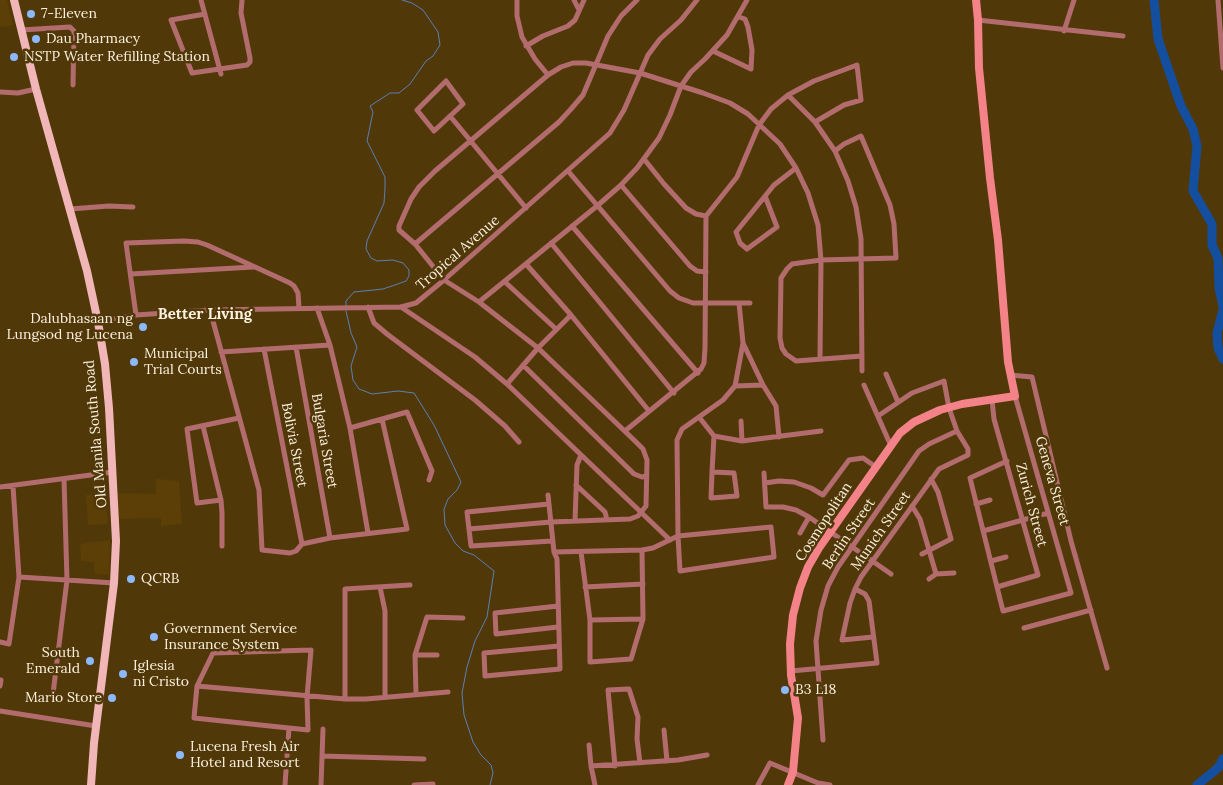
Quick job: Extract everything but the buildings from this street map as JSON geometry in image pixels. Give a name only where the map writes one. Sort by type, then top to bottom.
[{"type":"main road","name":"Old Manila South Road","points":[[14,0],[36,89],[87,271],[98,322],[104,364],[113,472],[116,541],[114,583],[96,726],[91,785]]},
{"type":"street","points":[[208,0],[201,1],[220,72]]},
{"type":"street","points":[[205,14],[171,20],[192,72],[220,72],[247,65],[250,62],[241,12],[242,0]]},
{"type":"street","points":[[517,0],[517,16],[522,37],[526,46],[548,75]]},
{"type":"street","points":[[574,0],[579,10]]},
{"type":"street","points":[[526,46],[543,36],[568,26],[575,20],[584,0]]},
{"type":"street","points":[[415,244],[559,122],[571,109],[583,94],[608,36],[621,16],[637,0]]},
{"type":"street","name":"Tropical Avenue","points":[[98,322],[136,315],[210,310],[401,307],[416,303],[610,132],[624,110],[648,55],[660,39],[681,20],[697,0]]},
{"type":"street","points":[[479,302],[597,206],[621,185],[644,159],[659,138],[681,86],[691,72],[727,35],[746,0]]},
{"type":"street","name":"Geneva Street","points":[[976,0],[979,68],[998,240],[1010,376],[1071,593],[1004,612],[997,587]]},
{"type":"street","points":[[1064,31],[1074,0]]},
{"type":"street","points":[[1218,0],[1223,68]]},
{"type":"street","points":[[713,51],[752,69],[752,50],[748,27],[739,16]]},
{"type":"street","points":[[978,20],[1064,31],[1123,36]]},
{"type":"street","points":[[21,30],[70,28],[74,31],[73,85]]},
{"type":"street","points":[[469,529],[551,522],[630,519],[635,518],[646,506],[647,460],[645,454],[625,431],[538,348],[479,302],[444,280],[415,244],[399,230],[410,199],[419,187],[435,171],[548,75],[561,67],[586,62],[640,73],[730,103],[748,114],[780,144],[796,168],[808,193],[818,225],[821,260],[820,359]]},
{"type":"street","points":[[625,431],[698,373],[704,363],[706,216],[737,177],[759,125],[770,109],[788,95],[814,81],[857,65],[861,100],[834,110],[815,122]]},
{"type":"street","points":[[446,81],[463,104],[450,116],[434,131],[417,110],[446,81]]},
{"type":"street","points":[[0,92],[18,93],[36,89]]},
{"type":"street","points":[[788,95],[815,122],[835,151],[856,208],[861,259],[862,371]]},
{"type":"street","points":[[450,116],[526,208]]},
{"type":"street","points":[[835,151],[844,144],[861,136],[890,205],[894,224],[896,258],[821,260],[792,264],[781,278],[780,330],[782,348],[790,358],[796,360],[862,356]]},
{"type":"street","points":[[644,159],[686,208],[696,214],[706,216]]},
{"type":"street","points":[[765,196],[777,227],[748,249],[740,243],[736,232],[774,184],[796,168]]},
{"type":"street","points":[[568,171],[670,290],[679,298],[693,303],[750,303]]},
{"type":"street","points":[[621,185],[690,266],[697,271],[706,272]]},
{"type":"street","points":[[70,210],[109,206],[133,206]]},
{"type":"street","points":[[572,226],[698,373]]},
{"type":"street","points":[[136,315],[126,244],[191,241],[207,245],[294,286],[298,293],[299,308]]},
{"type":"street","points":[[551,243],[674,393]]},
{"type":"street","points":[[526,264],[571,315],[650,411]]},
{"type":"street","points":[[131,274],[255,266]]},
{"type":"street","points":[[505,282],[556,329]]},
{"type":"street","points":[[554,552],[642,550],[652,548],[678,536],[771,527],[774,557],[680,571],[678,536],[677,440],[682,429],[723,400],[735,386],[743,343],[738,303]]},
{"type":"street","points":[[368,307],[374,323],[483,406],[519,442]]},
{"type":"street","points":[[401,307],[475,357],[507,384],[670,540]]},
{"type":"street","points":[[317,308],[330,345],[350,428],[368,533]]},
{"type":"street","points":[[210,310],[259,490],[262,550],[290,553],[296,551],[302,544],[330,538],[407,529],[382,419]]},
{"type":"street","points":[[507,384],[538,348],[571,315]]},
{"type":"street","points":[[743,343],[763,385],[776,406],[779,437]]},
{"type":"street","points":[[221,352],[330,345]]},
{"type":"street","name":"Bulgaria Street","points":[[296,347],[330,538]]},
{"type":"street","name":"Bolivia Street","points":[[264,349],[302,544]]},
{"type":"street","points":[[523,365],[634,474],[642,477],[646,476]]},
{"type":"street","points":[[886,374],[898,402]]},
{"type":"street","points":[[1010,376],[1032,377],[1071,542],[1107,668]]},
{"type":"street","points":[[878,416],[912,393],[944,381],[949,408],[957,431]]},
{"type":"street","points":[[735,386],[763,385]]},
{"type":"street","points":[[864,385],[890,446]]},
{"type":"street","name":"Cosmopolitan","points":[[788,785],[793,772],[798,718],[791,671],[790,644],[793,616],[800,588],[808,567],[830,532],[900,432],[914,422],[949,408],[962,404],[1015,396]]},
{"type":"street","name":"Zurich Street","points":[[992,400],[994,419],[1038,575],[997,587]]},
{"type":"street","points":[[350,428],[407,412],[432,471],[428,480]]},
{"type":"street","points":[[221,500],[197,503],[187,430],[239,418]]},
{"type":"street","points":[[699,418],[714,436],[742,441],[821,432]]},
{"type":"street","points":[[741,421],[742,441]]},
{"type":"street","points":[[204,426],[221,500],[222,546]]},
{"type":"street","name":"Munich Street","points":[[873,637],[842,640],[855,589],[939,469],[968,455],[968,449],[957,431]]},
{"type":"street","name":"Berlin Street","points":[[823,740],[816,641],[821,610],[828,586],[838,567],[919,451],[929,444],[957,431]]},
{"type":"street","points":[[712,472],[734,472],[737,496],[710,498],[714,436]]},
{"type":"street","points":[[575,521],[577,465],[581,455]]},
{"type":"street","points":[[765,483],[779,481],[794,482],[823,495],[849,460],[863,458],[876,467]]},
{"type":"street","points":[[997,587],[970,478],[1007,461]]},
{"type":"street","points":[[0,488],[113,472]]},
{"type":"street","points":[[764,473],[766,507],[783,507],[796,510],[891,574]]},
{"type":"street","points":[[53,694],[67,580],[64,479]]},
{"type":"street","points":[[922,554],[951,539],[938,492],[931,479]]},
{"type":"street","points":[[576,485],[605,512],[608,520]]},
{"type":"street","points":[[0,642],[9,644],[18,577],[13,486]]},
{"type":"street","points":[[548,495],[552,540],[557,559],[560,669],[485,676],[484,654],[559,646]]},
{"type":"street","points":[[976,504],[990,500]]},
{"type":"street","points":[[549,504],[468,512],[469,529],[471,546],[552,540]]},
{"type":"street","points":[[912,506],[920,519],[936,574]]},
{"type":"street","points":[[983,531],[1048,513]]},
{"type":"street","points":[[800,533],[809,517]]},
{"type":"street","points":[[581,552],[590,620],[590,662],[631,658],[643,619],[642,550]]},
{"type":"street","points":[[991,561],[1006,557]]},
{"type":"street","points":[[929,579],[936,574],[954,573]]},
{"type":"street","points":[[18,577],[114,583]]},
{"type":"street","points":[[585,587],[643,584]]},
{"type":"street","points":[[345,699],[345,589],[410,585]]},
{"type":"street","points":[[380,586],[385,611],[385,697]]},
{"type":"street","points":[[791,671],[877,663],[869,602],[865,594],[855,589]]},
{"type":"street","points":[[558,606],[495,613],[496,634],[558,627]]},
{"type":"street","points":[[1024,628],[1090,610]]},
{"type":"street","points":[[416,694],[415,655],[427,617],[463,618]]},
{"type":"street","points":[[590,620],[643,619]]},
{"type":"street","points":[[311,650],[307,697],[308,730],[194,718],[197,686],[213,653],[311,650]]},
{"type":"street","points":[[415,655],[436,655]]},
{"type":"street","points":[[197,686],[345,699],[448,692]]},
{"type":"street","points":[[615,766],[608,690],[629,689],[638,717],[637,739],[640,763]]},
{"type":"street","points":[[0,711],[96,726]]},
{"type":"street","points":[[285,785],[289,728]]},
{"type":"street","points":[[321,785],[322,729]]},
{"type":"street","points":[[664,730],[667,761]]},
{"type":"street","points":[[590,745],[591,766],[595,785]]},
{"type":"street","points":[[591,766],[615,766],[707,755]]},
{"type":"street","points":[[322,756],[424,759]]},
{"type":"street","points":[[758,785],[770,762],[818,784],[830,785]]},
{"type":"street","points":[[414,785],[433,784]]},
{"type":"shaded area","points":[[0,0],[7,0],[13,25],[0,27]]},
{"type":"shaded area","points":[[156,479],[179,481],[182,524],[161,526],[161,518],[119,519],[117,493],[156,494]]},
{"type":"shaded area","points":[[105,493],[108,524],[88,525],[86,495]]},
{"type":"shaded area","points":[[110,540],[109,575],[95,574],[94,562],[81,561],[80,544]]},
{"type":"waterway","points":[[346,307],[346,301],[354,292],[383,289],[406,281],[409,276],[409,270],[403,263],[393,260],[377,261],[371,258],[366,249],[367,241],[384,203],[385,189],[385,177],[367,141],[373,112],[370,106],[390,93],[399,93],[410,84],[440,45],[438,32],[423,10],[412,3],[402,0]]},
{"type":"waterway","points":[[1154,0],[1158,39],[1181,106],[1193,129],[1197,146],[1193,191],[1212,224],[1212,245],[1218,258],[1219,288],[1223,306]]},
{"type":"waterway","points":[[1223,310],[1217,333],[1218,348],[1223,359]]},
{"type":"waterway","points":[[346,311],[351,333],[357,347],[351,366],[353,380],[359,389],[372,394],[398,391],[414,393],[434,425],[461,482],[457,490],[448,499],[444,509],[445,525],[455,543],[463,551],[474,555],[494,571],[487,617],[475,641],[462,693],[464,715],[473,742],[481,755],[491,765],[493,773],[490,785]]},
{"type":"waterway","points":[[1197,785],[1218,768],[1223,759]]},
{"type":"place","name":"7-Eleven","points":[[31,14]]},
{"type":"place","name":"Dau Pharmacy","points":[[36,39]]},
{"type":"place","name":"NSTP Water Refilling Station","points":[[14,57]]},
{"type":"place","name":"Dalubhasaan ng Lungsod ng Lucena","points":[[143,327]]},
{"type":"place","name":"Municipal Trial Courts","points":[[134,362]]},
{"type":"place","name":"QCRB","points":[[131,579]]},
{"type":"place","name":"Government Service Insurance System","points":[[154,637]]},
{"type":"place","name":"South Emerald","points":[[90,661]]},
{"type":"place","name":"Iglesia ni Cristo","points":[[123,674]]},
{"type":"place","name":"B3 L18","points":[[785,690]]},
{"type":"place","name":"Mario Store","points":[[112,698]]},
{"type":"place","name":"Lucena Fresh Air Hotel and Resort","points":[[180,755]]},
{"type":"district","name":"Better Living","points":[[205,315]]}]
